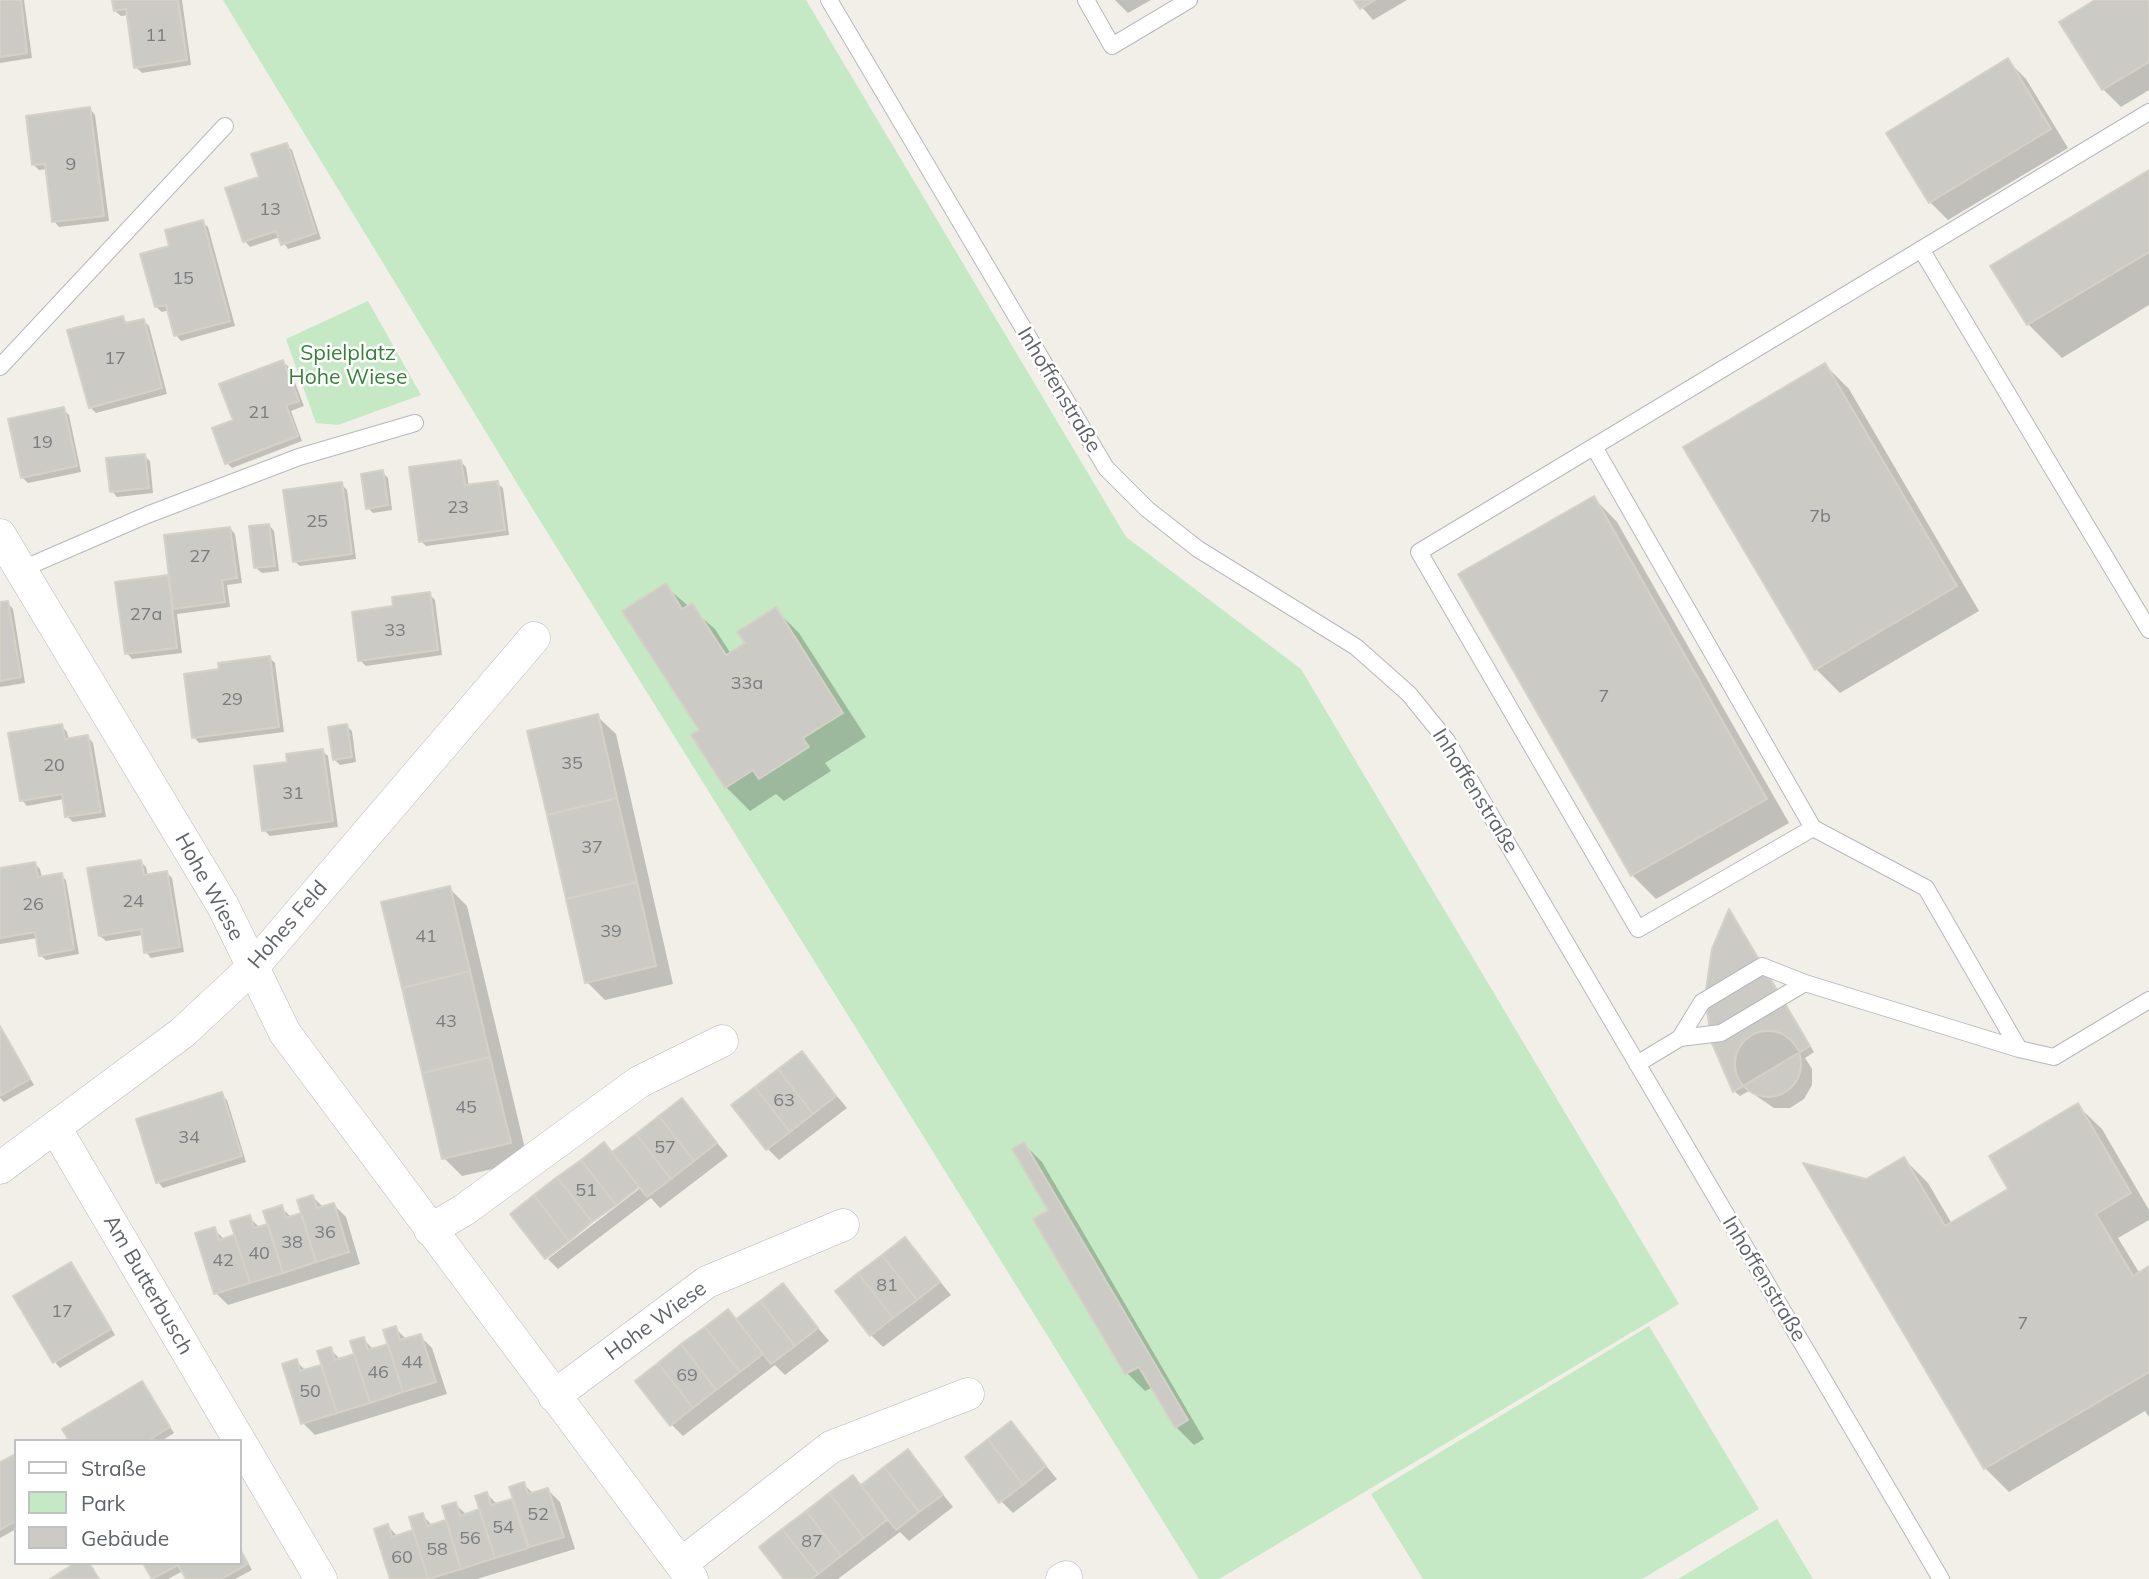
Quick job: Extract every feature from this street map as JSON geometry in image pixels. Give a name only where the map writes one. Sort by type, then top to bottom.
[{"type":"street","name":"Hohe Wiese","points":[[0,535],[223,906],[285,1033],[687,1572],[831,1447],[968,1394]]},
{"type":"street","name":"Hohes Feld","points":[[0,1168],[182,1033],[253,967],[534,638]]},
{"type":"street","points":[[430,1230],[464,1209],[639,1082],[722,1041]]},
{"type":"street","name":"Am Butterbusch","points":[[56,1129],[239,1439]]},
{"type":"street","name":"Hohe Wiese","points":[[554,1396],[707,1282],[843,1225]]},
{"type":"street","name":"Am Butterbusch","points":[[242,1445],[321,1579]]},
{"type":"lane","name":"Inhoffenstraße","points":[[829,0],[1106,468],[1147,509],[1198,548],[1356,647],[1409,694],[1447,741],[1941,1579]]},
{"type":"lane","points":[[1086,0],[1112,46],[1189,0]]},
{"type":"lane","points":[[1813,828],[1637,929],[1419,552],[2149,112]]},
{"type":"lane","points":[[0,367],[225,126]]},
{"type":"lane","points":[[1921,249],[2149,629]]},
{"type":"lane","points":[[20,570],[147,515],[299,457],[415,423]]},
{"type":"lane","points":[[1594,447],[1813,828],[1926,888],[2019,1049]]},
{"type":"lane","points":[[1680,1038],[1702,1002],[1762,966],[1805,983],[2019,1049],[2054,1056],[2149,1000]]},
{"type":"lane","points":[[1637,1063],[1680,1038],[1721,1033],[1805,983]]},
{"type":"green space","points":[[223,0],[806,0],[1126,537],[1301,669],[1679,1304],[1219,1579],[1199,1579],[534,511]]},
{"type":"green space","name":"Spielplatz Hohe Wiese","points":[[368,301],[421,395],[338,425],[316,423],[286,339]]},
{"type":"green space","points":[[1649,1326],[1759,1509],[1642,1579],[1423,1579],[1371,1494]]},
{"type":"green space","points":[[1777,1519],[1813,1579],[1678,1579]]},
{"type":"building","points":[[0,0],[21,0],[27,53],[0,57]]},
{"type":"building","points":[[112,0],[178,0],[187,60],[134,68],[126,9],[114,11]]},
{"type":"building","points":[[1354,0],[1375,0],[1360,9]]},
{"type":"building","points":[[2095,0],[2149,0],[2149,62],[2102,90],[2059,22]]},
{"type":"building","points":[[2008,58],[2051,129],[1929,203],[1886,133]]},
{"type":"building","points":[[90,107],[104,216],[52,222],[45,164],[32,165],[26,116]]},
{"type":"building","points":[[287,143],[316,233],[281,245],[276,231],[243,242],[225,188],[259,177],[251,154]]},
{"type":"building","points":[[2149,170],[2149,252],[2027,325],[1990,266]]},
{"type":"building","points":[[203,220],[230,321],[174,336],[166,305],[155,307],[140,254],[169,246],[165,230]]},
{"type":"building","points":[[123,316],[125,323],[144,319],[162,388],[89,408],[67,330]]},
{"type":"building","points":[[283,360],[299,401],[286,405],[298,436],[225,464],[212,428],[233,420],[219,384]]},
{"type":"building","points":[[1825,363],[1957,586],[1815,670],[1683,447]]},
{"type":"building","points":[[64,407],[77,466],[21,478],[8,419]]},
{"type":"building","points":[[145,454],[149,488],[110,492],[106,458]]},
{"type":"building","points":[[461,460],[465,485],[498,481],[505,530],[419,542],[409,467]]},
{"type":"building","points":[[383,470],[388,505],[366,509],[361,474]]},
{"type":"building","points":[[342,482],[352,554],[293,562],[283,490]]},
{"type":"building","points":[[1594,496],[1767,799],[1631,876],[1458,574]]},
{"type":"building","points":[[269,524],[275,566],[254,568],[249,526]]},
{"type":"building","points":[[230,527],[237,578],[222,580],[225,602],[173,609],[164,535]]},
{"type":"building","points":[[168,575],[177,648],[125,654],[115,582]]},
{"type":"building","points":[[666,583],[682,609],[692,603],[726,655],[745,643],[737,632],[776,607],[843,713],[803,738],[809,747],[759,779],[753,770],[725,788],[691,735],[699,730],[622,611]]},
{"type":"building","points":[[430,592],[438,650],[358,661],[352,612],[393,606],[392,597]]},
{"type":"building","points":[[8,601],[21,677],[0,681],[0,602]]},
{"type":"building","points":[[270,656],[279,727],[192,738],[184,674],[219,669],[218,663]]},
{"type":"building","points":[[598,714],[617,798],[547,815],[527,731]]},
{"type":"building","points":[[62,724],[65,739],[88,735],[101,812],[65,817],[62,794],[20,801],[8,733]]},
{"type":"building","points":[[347,724],[352,757],[333,760],[328,727]]},
{"type":"building","points":[[323,749],[333,821],[262,831],[254,766],[287,762],[286,754]]},
{"type":"building","points":[[617,798],[637,882],[566,899],[547,815]]},
{"type":"building","points":[[141,860],[144,875],[167,871],[180,947],[144,953],[141,929],[99,936],[87,868]]},
{"type":"building","points":[[35,862],[38,877],[62,873],[74,949],[39,956],[35,932],[0,938],[0,868]]},
{"type":"building","points":[[637,882],[656,966],[585,983],[566,899]]},
{"type":"building","points":[[450,886],[470,971],[402,988],[381,902]]},
{"type":"building","points":[[1729,909],[1810,1046],[1733,1092],[1712,1043],[1705,997],[1712,949]]},
{"type":"building","points":[[470,971],[490,1057],[422,1073],[402,988]]},
{"type":"building","points":[[0,1026],[30,1079],[0,1096]]},
{"type":"building","points":[[1768,1031],[1781,1034],[1791,1041],[1798,1051],[1801,1064],[1798,1077],[1791,1087],[1781,1094],[1768,1097],[1755,1094],[1745,1087],[1738,1077],[1735,1064],[1738,1051],[1745,1041],[1755,1034]]},
{"type":"building","points":[[802,1051],[836,1096],[813,1114],[778,1069]]},
{"type":"building","points":[[490,1057],[511,1143],[442,1159],[422,1073]]},
{"type":"building","points":[[778,1069],[813,1114],[790,1132],[755,1087]]},
{"type":"building","points":[[755,1087],[790,1132],[766,1150],[731,1105]]},
{"type":"building","points":[[222,1092],[242,1156],[156,1183],[136,1119]]},
{"type":"building","points":[[682,1098],[717,1143],[694,1161],[659,1116]]},
{"type":"building","points":[[2078,1103],[2131,1193],[2096,1214],[2133,1276],[2149,1266],[2149,1372],[1984,1469],[1803,1163],[1866,1179],[1904,1157],[1945,1226],[2008,1189],[1989,1156]]},
{"type":"building","points":[[659,1116],[694,1161],[671,1179],[636,1134]]},
{"type":"building","points":[[636,1134],[671,1179],[647,1197],[612,1152]]},
{"type":"building","points":[[604,1142],[639,1187],[616,1205],[581,1160]]},
{"type":"building","points":[[1024,1142],[1188,1420],[1175,1428],[1139,1367],[1125,1374],[1033,1219],[1048,1210],[1012,1149]]},
{"type":"building","points":[[581,1160],[616,1205],[592,1222],[557,1177]]},
{"type":"building","points":[[557,1177],[592,1222],[569,1241],[534,1195]]},
{"type":"building","points":[[313,1195],[317,1208],[334,1203],[349,1252],[316,1262],[297,1200]]},
{"type":"building","points":[[534,1195],[569,1241],[545,1259],[510,1214]]},
{"type":"building","points":[[282,1205],[286,1218],[301,1213],[316,1262],[283,1273],[263,1211]]},
{"type":"building","points":[[250,1215],[254,1228],[268,1224],[283,1273],[250,1283],[230,1221]]},
{"type":"building","points":[[215,1227],[219,1240],[234,1235],[250,1283],[214,1294],[195,1233]]},
{"type":"building","points":[[905,1237],[940,1282],[917,1300],[882,1255]]},
{"type":"building","points":[[882,1255],[917,1300],[893,1318],[858,1273]]},
{"type":"building","points":[[71,1262],[111,1329],[53,1363],[13,1296]]},
{"type":"building","points":[[858,1273],[893,1318],[870,1336],[835,1291]]},
{"type":"building","points":[[783,1283],[818,1328],[795,1346],[760,1301]]},
{"type":"building","points":[[760,1301],[795,1346],[771,1364],[736,1319]]},
{"type":"building","points":[[728,1309],[763,1354],[740,1372],[705,1327]]},
{"type":"building","points":[[396,1326],[400,1340],[421,1334],[436,1382],[403,1392],[383,1330]]},
{"type":"building","points":[[705,1327],[740,1372],[716,1390],[681,1344]]},
{"type":"building","points":[[364,1337],[368,1350],[388,1344],[403,1392],[370,1403],[350,1341]]},
{"type":"building","points":[[681,1344],[716,1390],[693,1408],[658,1363]]},
{"type":"building","points":[[331,1347],[335,1360],[354,1354],[370,1403],[337,1413],[317,1351]]},
{"type":"building","points":[[297,1359],[300,1371],[321,1365],[337,1413],[301,1424],[282,1364]]},
{"type":"building","points":[[658,1363],[693,1408],[670,1426],[635,1381]]},
{"type":"building","points":[[142,1381],[170,1427],[150,1439],[68,1439],[62,1429]]},
{"type":"building","points":[[1011,1421],[1046,1466],[1023,1485],[988,1439]]},
{"type":"building","points":[[988,1439],[1023,1485],[999,1503],[965,1457]]},
{"type":"building","points":[[908,1449],[943,1495],[919,1512],[884,1467]]},
{"type":"building","points":[[14,1455],[14,1522],[0,1530],[0,1462]]},
{"type":"building","points":[[884,1467],[919,1512],[896,1530],[861,1485]]},
{"type":"building","points":[[853,1475],[887,1520],[864,1538],[829,1493]]},
{"type":"building","points":[[524,1482],[528,1494],[548,1488],[564,1537],[529,1547],[509,1487]]},
{"type":"building","points":[[487,1492],[491,1505],[512,1499],[528,1548],[495,1558],[475,1496]]},
{"type":"building","points":[[829,1493],[864,1538],[841,1556],[806,1511]]},
{"type":"building","points":[[456,1502],[460,1516],[479,1509],[495,1558],[461,1569],[442,1506]]},
{"type":"building","points":[[806,1511],[841,1556],[818,1574],[782,1529]]},
{"type":"building","points":[[423,1513],[427,1526],[446,1520],[461,1569],[428,1579],[409,1517]]},
{"type":"building","points":[[388,1524],[392,1537],[413,1530],[428,1579],[390,1579],[374,1529]]},
{"type":"building","points":[[782,1529],[818,1574],[811,1579],[784,1579],[759,1547]]},
{"type":"building","points":[[242,1553],[248,1564],[221,1579],[186,1579],[178,1565],[242,1565]]},
{"type":"building","points":[[72,1565],[90,1565],[99,1579],[50,1579]]},
{"type":"building","points":[[144,1565],[178,1565],[152,1579]]}]
